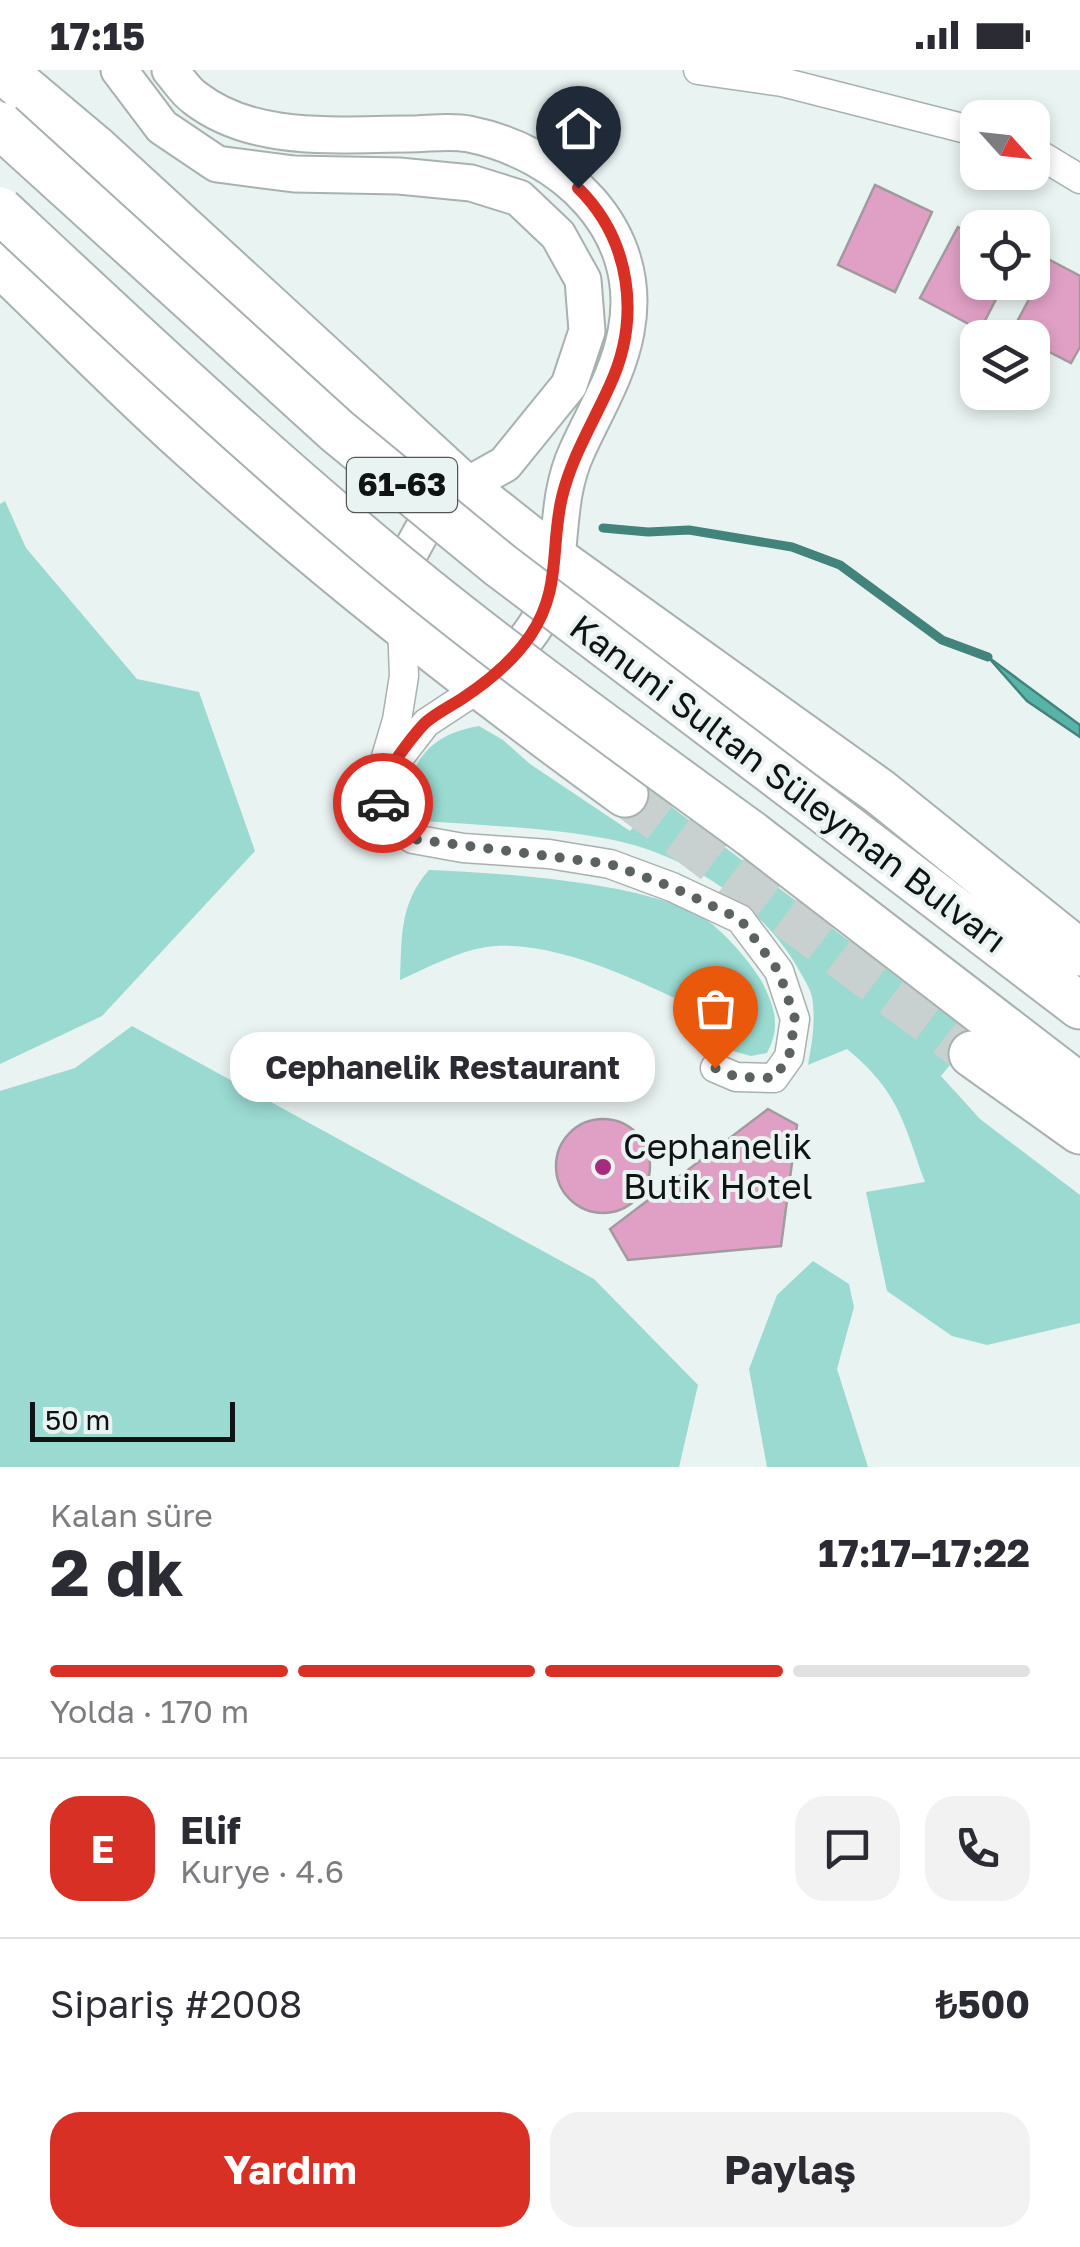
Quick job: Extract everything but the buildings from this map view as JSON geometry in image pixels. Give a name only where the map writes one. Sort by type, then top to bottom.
[{"type":"main road","name":"61-63","points":[[2,70],[97,150],[464,487],[555,559],[880,792],[1080,953]]},
{"type":"main road","name":"Kanuni Sultan Süleyman Bulvarı","points":[[0,126],[337,431],[500,565],[1080,1006]]},
{"type":"main road","name":"Kanuni Sultan Süleyman Bulvarı","points":[[0,210],[214,410],[367,542],[545,683],[750,834],[1080,1087]]},
{"type":"main road","name":"61-63","points":[[0,263],[191,446],[479,688],[624,794]]},
{"type":"main road","points":[[972,1054],[1080,1131]]},
{"type":"street","points":[[119,70],[162,127],[217,164],[294,174],[399,176],[471,183],[518,198],[558,235],[582,280],[587,331],[570,385],[505,464],[464,487],[423,529],[395,580],[404,676],[398,720],[378,784],[389,824],[413,839],[610,864],[740,919],[779,972],[795,1019],[789,1057],[774,1078],[736,1077],[715,1068]]},
{"type":"street","points":[[170,70],[194,98],[241,123],[293,133],[466,133],[523,150],[561,172],[594,205],[614,234],[626,276],[627,329],[612,382],[572,461],[561,501],[553,588],[531,634],[496,675],[426,723],[378,784]]},
{"type":"street","points":[[698,70],[782,82],[960,127]]},
{"type":"street","points":[[1050,160],[1080,178]]},
{"type":"shaded area","points":[[5,501],[26,548],[137,679],[199,692],[255,851],[102,1016],[0,1064],[0,504]]},
{"type":"shaded area","points":[[988,657],[1080,725],[1080,737],[1027,701]]},
{"type":"shaded area","points":[[479,726],[630,831],[657,796],[974,1035],[941,1076],[980,1119],[1080,1195],[1080,1323],[987,1345],[952,1336],[887,1291],[866,1192],[925,1182],[897,1109],[864,1065],[847,1049],[808,1065],[814,1023],[812,997],[784,947],[745,905],[722,888],[672,859],[645,849],[568,833],[414,820],[403,805],[419,761],[449,735]]},
{"type":"shaded area","points":[[429,870],[576,882],[655,898],[688,910],[725,936],[762,982],[775,1018],[767,1053],[751,1056],[729,1050],[739,1029],[616,972],[548,951],[516,946],[475,949],[400,980],[407,908]]},
{"type":"shaded area","points":[[132,1026],[594,1279],[698,1385],[679,1467],[0,1467],[0,1091],[75,1068]]},
{"type":"shaded area","points":[[813,1261],[849,1284],[854,1307],[837,1369],[868,1467],[767,1467],[749,1369],[777,1295]]},
{"type":"waterway","points":[[603,528],[689,530],[792,547],[840,565],[942,640],[988,657]]},
{"type":"tunnel","points":[[625,794],[972,1054]]},
{"type":"way so far","points":[[383,803],[389,824],[413,839],[610,864],[740,919],[779,972],[795,1019],[789,1057],[774,1078],[736,1077],[715,1068]]},
{"type":"place","name":"Cephanelik Restaurant","points":[[715,1068]]},
{"type":"place","name":"Cephanelik Butik Hotel","points":[[603,1167]]},
{"type":"route","points":[[383,803],[378,784],[426,723],[496,675],[531,634],[553,588],[561,501],[572,461],[612,382],[627,329],[626,276],[614,234],[578,188]]}]
